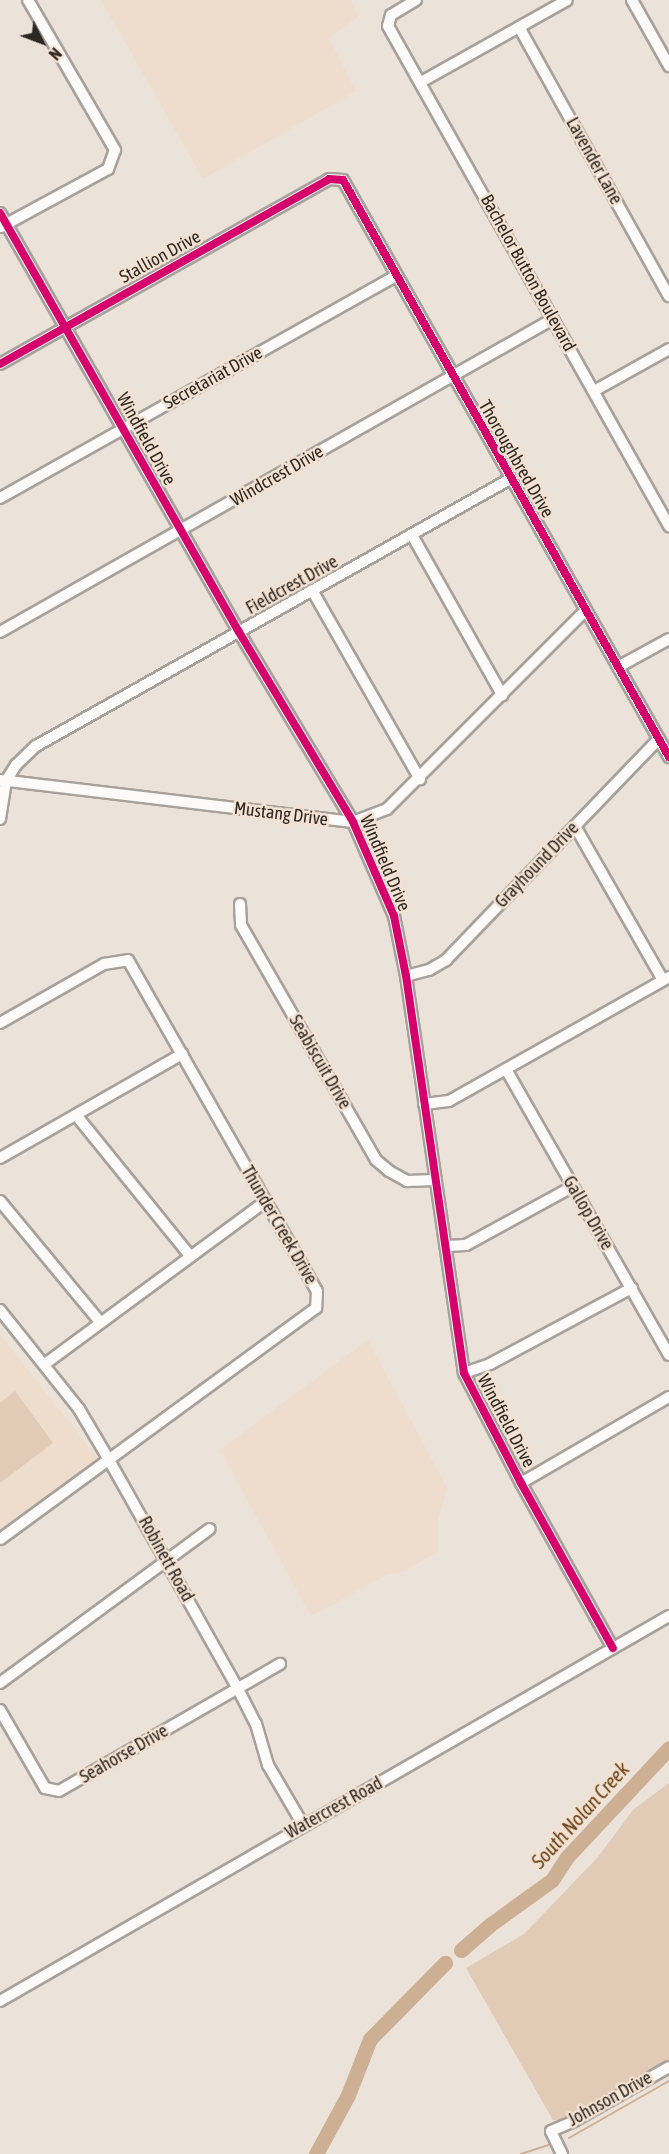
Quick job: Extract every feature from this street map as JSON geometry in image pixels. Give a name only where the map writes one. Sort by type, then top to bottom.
[{"type":"street","points":[[3,226],[108,169],[115,150],[28,0]]},
{"type":"street","name":"Bachelor Button Boulevard","points":[[416,0],[391,15],[387,21],[669,525]]},
{"type":"street","points":[[421,82],[567,0]]},
{"type":"street","points":[[632,0],[669,66]]},
{"type":"street","name":"Lavender Lane","points":[[519,27],[669,296]]},
{"type":"street","name":"Thoroughbred Drive","points":[[336,178],[343,180],[452,377],[669,757]]},
{"type":"street","name":"Stallion Drive","points":[[0,364],[329,179],[336,178]]},
{"type":"street","name":"Windfield Drive","points":[[0,213],[3,226],[65,327],[180,531],[353,822],[394,916],[406,976],[464,1373],[521,1483],[613,1648]]},
{"type":"street","name":"Secretariat Drive","points":[[0,498],[396,276]]},
{"type":"street","name":"Windcrest Drive","points":[[0,633],[553,319]]},
{"type":"street","points":[[594,391],[669,349]]},
{"type":"street","name":"Fieldcrest Drive","points":[[0,819],[3,781],[36,746],[510,479]]},
{"type":"street","points":[[412,535],[502,695]]},
{"type":"street","points":[[312,590],[420,779]]},
{"type":"street","name":"Mustang Drive","points":[[3,781],[353,822],[387,809],[420,779],[586,610]]},
{"type":"street","points":[[618,667],[669,639]]},
{"type":"street","name":"Grayhound Drive","points":[[406,976],[429,970],[446,960],[659,739]]},
{"type":"street","points":[[424,1104],[449,1101],[507,1071],[666,979],[575,826]]},
{"type":"street","name":"Seabiscuit Drive","points":[[240,904],[241,924],[376,1160],[388,1171],[407,1181],[435,1180]]},
{"type":"street","name":"Thunder Creek Drive","points":[[0,1023],[104,964],[129,960],[317,1291],[316,1308],[0,1539]]},
{"type":"street","points":[[0,1158],[182,1054]]},
{"type":"street","name":"Gallop Drive","points":[[507,1071],[669,1355]]},
{"type":"street","points":[[76,1115],[190,1256]]},
{"type":"street","points":[[446,1246],[466,1245],[572,1187]]},
{"type":"street","points":[[0,1201],[100,1323]]},
{"type":"street","points":[[45,1364],[266,1201]]},
{"type":"street","points":[[464,1373],[490,1364],[632,1288]]},
{"type":"street","name":"Robinett Road","points":[[0,1310],[45,1364],[79,1410],[110,1460],[238,1689],[256,1724],[268,1765],[303,1825]]},
{"type":"street","points":[[521,1483],[669,1397]]},
{"type":"street","points":[[0,1683],[210,1529]]},
{"type":"street","name":"Watercrest Road","points":[[0,2001],[669,1616]]},
{"type":"street","name":"Seahorse Drive","points":[[0,1710],[45,1788],[59,1791],[280,1665]]},
{"type":"street","name":"Johnson Drive","points":[[562,2154],[550,2131],[574,2121],[669,2067]]},
{"type":"shaded area","points":[[101,0],[351,0],[358,17],[329,38],[356,91],[203,179]]},
{"type":"shaded area","points":[[0,1334],[98,1459],[0,1530]]},
{"type":"shaded area","points":[[368,1340],[447,1488],[438,1521],[438,1551],[406,1571],[389,1574],[311,1616],[220,1450]]},
{"type":"shaded area","points":[[15,1391],[53,1443],[0,1483],[0,1403]]},
{"type":"shaded area","points":[[669,1783],[669,2060],[560,2121],[553,2120],[466,1968],[524,1934],[598,1857],[633,1810]]},
{"type":"waterway","name":"South Nolan Creek","points":[[461,1950],[491,1924],[552,1880],[567,1857],[669,1748]]},
{"type":"waterway","name":"South Nolan Creek","points":[[316,2154],[348,2095],[370,2039],[445,1963]]},
{"type":"waterway","points":[[569,2138],[669,2081]]},
{"type":"waterway","points":[[521,2154],[549,2145]]},
{"type":"cycle path","points":[[0,364],[329,179],[343,180],[669,757]]},
{"type":"cycle path","points":[[0,213],[239,632],[353,822],[394,916],[406,976],[464,1373],[521,1483],[613,1648]]}]
